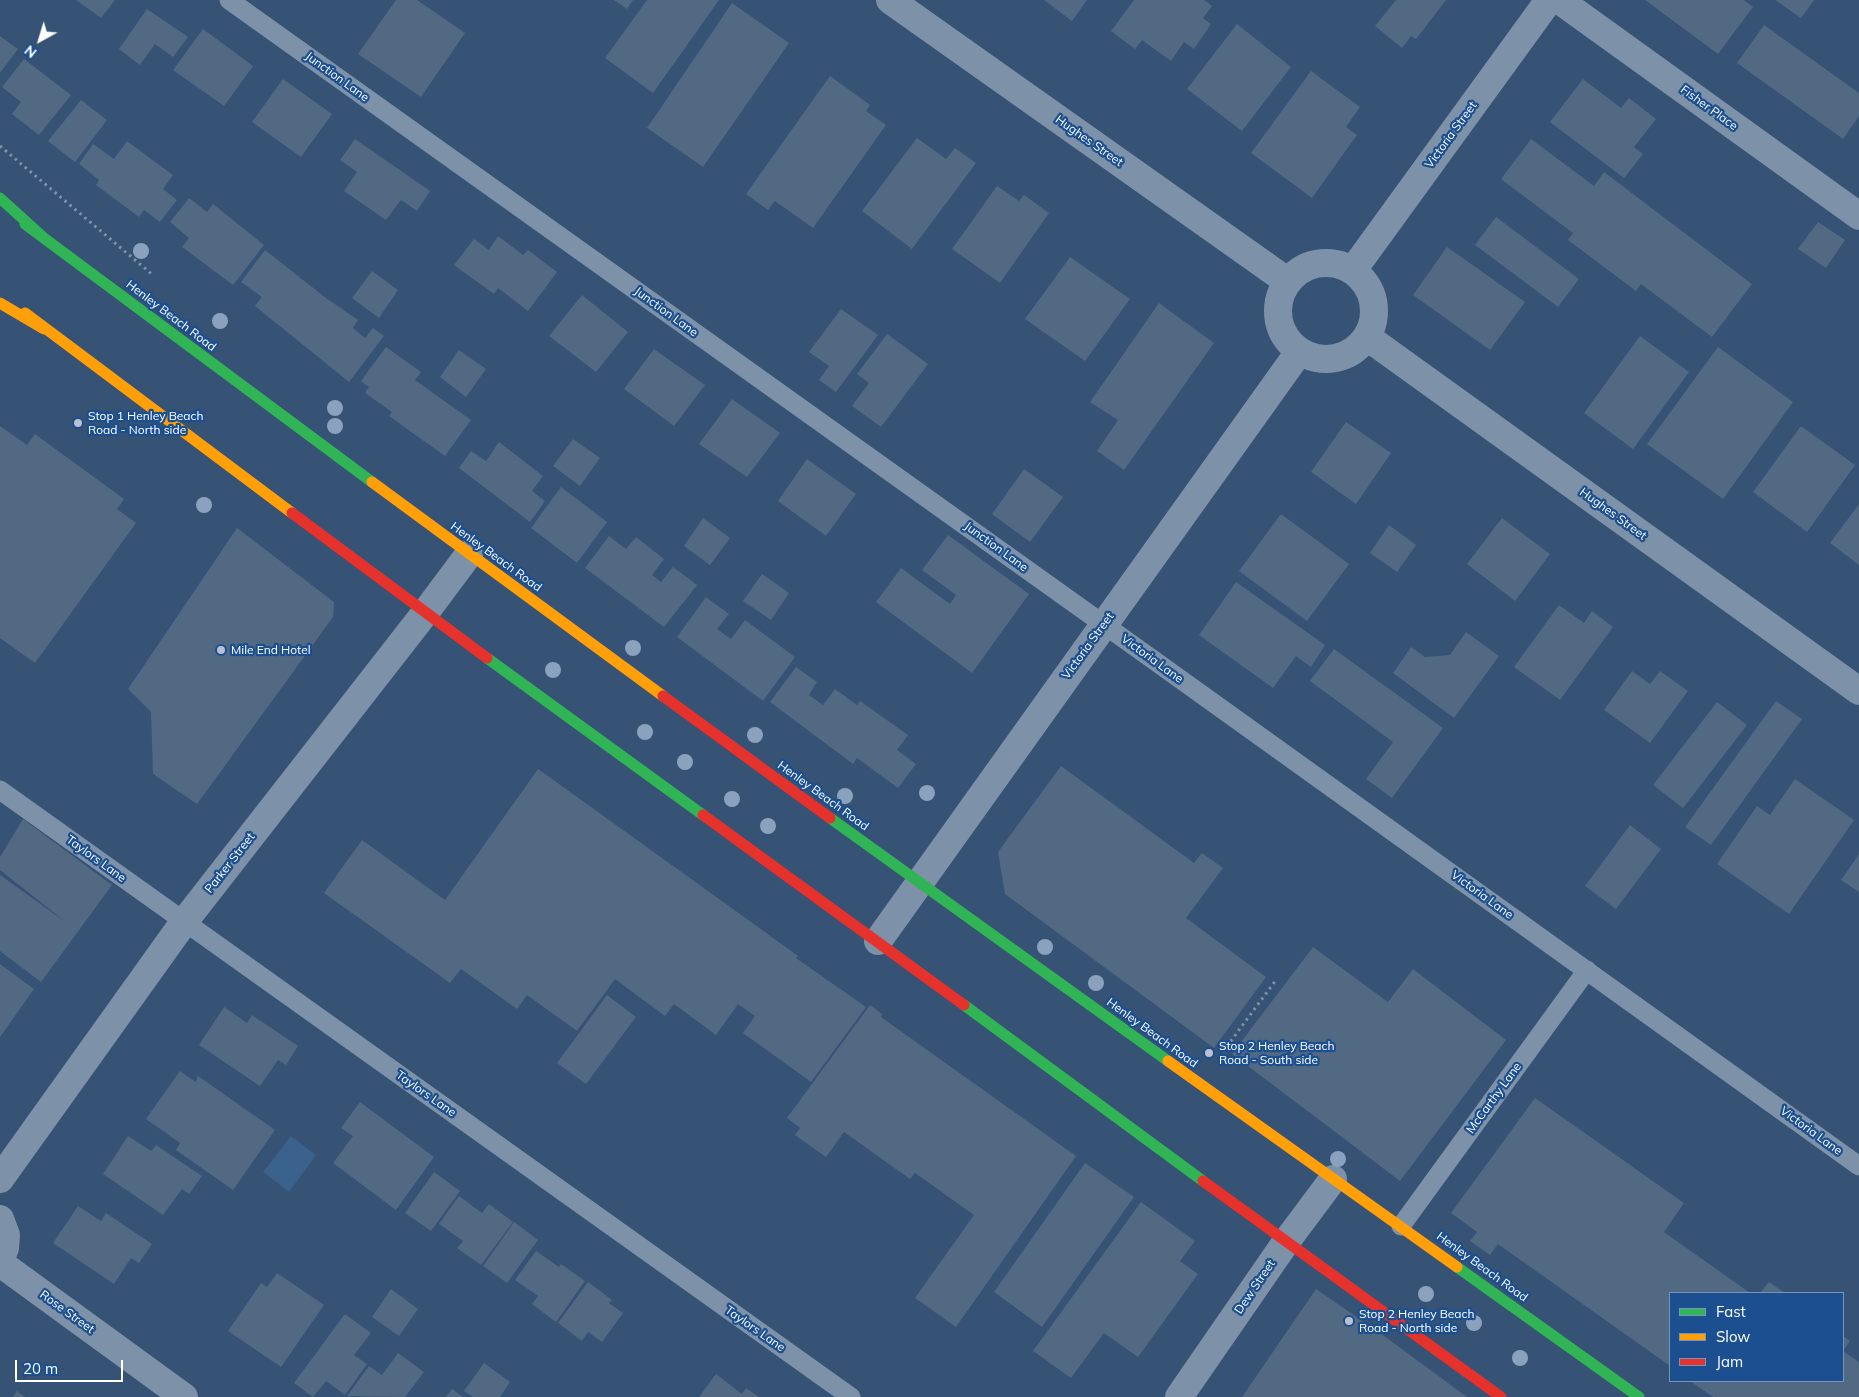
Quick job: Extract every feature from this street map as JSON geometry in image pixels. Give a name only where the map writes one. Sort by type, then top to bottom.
[{"type":"main road","points":[[0,198],[42,237]]},
{"type":"main road","name":"Henley Beach Road","points":[[0,205],[468,554],[919,883],[1639,1397]]},
{"type":"main road","points":[[0,293],[44,329],[425,614],[878,941],[1286,1242],[1501,1397]]},
{"type":"main road","points":[[0,303],[44,329]]},
{"type":"street","name":"Hughes Street","points":[[890,0],[1287,281]]},
{"type":"street","name":"Victoria Street","points":[[1353,270],[1549,0]]},
{"type":"street","name":"Fisher Place","points":[[1559,0],[1859,216]]},
{"type":"street","points":[[1327,262],[1353,270],[1368,286],[1375,312],[1367,337],[1355,351],[1325,360],[1298,352],[1285,338],[1277,308],[1287,281],[1305,267],[1327,262]]},
{"type":"street","name":"Hughes Street","points":[[1367,337],[1859,691]]},
{"type":"street","name":"Victoria Street","points":[[878,941],[1298,352]]},
{"type":"street","name":"Parker Street","points":[[0,1179],[184,922],[425,614],[468,554]]},
{"type":"street","name":"Dew Street","points":[[1179,1397],[1286,1242],[1333,1179]]},
{"type":"street","points":[[0,1219],[6,1235],[5,1248],[0,1262]]},
{"type":"street","name":"Rose Street","points":[[0,1262],[184,1397]]},
{"type":"lane","name":"Junction Lane","points":[[229,0],[1104,624]]},
{"type":"lane","name":"Victoria Lane","points":[[1104,624],[1859,1166]]},
{"type":"lane","name":"Taylors Lane","points":[[0,790],[851,1397]]},
{"type":"lane","name":"McCarthy Lane","points":[[1401,1226],[1587,970]]},
{"type":"path","points":[[1214,1064],[1276,980]]},
{"type":"water","points":[[291,1136],[316,1155],[289,1192],[263,1172]]},
{"type":"building","points":[[76,0],[115,0],[101,18]]},
{"type":"building","points":[[396,0],[417,0],[465,33],[421,97],[358,54]]},
{"type":"building","points":[[614,0],[633,0],[627,9]]},
{"type":"building","points":[[647,0],[719,0],[653,93],[605,58]]},
{"type":"building","points":[[1044,0],[1087,0],[1072,21]]},
{"type":"building","points":[[1134,0],[1204,0],[1212,6],[1203,18],[1211,24],[1194,49],[1184,42],[1171,61],[1142,40],[1135,49],[1111,31]]},
{"type":"building","points":[[1396,0],[1446,0],[1416,39],[1411,36],[1402,48],[1375,26]]},
{"type":"building","points":[[1645,0],[1744,0],[1753,7],[1718,54]]},
{"type":"building","points":[[1775,0],[1814,0],[1801,18]]},
{"type":"building","points":[[732,3],[789,43],[703,167],[647,128]]},
{"type":"building","points":[[147,9],[188,37],[173,57],[155,44],[140,65],[119,49]]},
{"type":"building","points":[[1237,24],[1291,67],[1242,131],[1187,89]]},
{"type":"building","points":[[1764,25],[1859,93],[1859,116],[1843,139],[1737,63]]},
{"type":"building","points":[[203,29],[253,66],[224,106],[173,70]]},
{"type":"building","points":[[0,36],[18,49],[0,73]]},
{"type":"building","points":[[24,59],[71,95],[39,135],[12,114],[21,102],[2,87]]},
{"type":"building","points":[[1311,71],[1360,107],[1346,127],[1357,135],[1312,198],[1251,153]]},
{"type":"building","points":[[830,76],[870,105],[866,111],[886,125],[813,228],[775,201],[768,210],[746,194]]},
{"type":"building","points":[[283,79],[332,114],[301,157],[252,122]]},
{"type":"building","points":[[1583,79],[1621,108],[1629,98],[1656,119],[1634,147],[1643,154],[1624,178],[1550,122]]},
{"type":"building","points":[[81,100],[107,120],[75,162],[48,141]]},
{"type":"building","points":[[917,138],[946,159],[955,148],[976,163],[912,249],[862,211]]},
{"type":"building","points":[[355,139],[430,191],[417,211],[401,200],[386,220],[344,191],[357,172],[340,160]]},
{"type":"building","points":[[1531,139],[1594,186],[1604,172],[1752,284],[1712,337],[1641,284],[1636,291],[1568,240],[1573,233],[1501,179]]},
{"type":"building","points":[[127,141],[173,175],[163,189],[177,200],[160,222],[144,210],[139,217],[96,185],[99,180],[79,164],[93,144],[114,159]]},
{"type":"building","points":[[997,186],[1019,201],[1024,195],[1049,213],[1000,283],[952,249]]},
{"type":"building","points":[[189,198],[207,212],[213,204],[264,245],[233,285],[182,247],[189,238],[170,222]]},
{"type":"building","points":[[1496,217],[1579,279],[1558,307],[1475,245]]},
{"type":"building","points":[[1818,222],[1845,240],[1826,268],[1798,249]]},
{"type":"building","points":[[498,236],[523,255],[528,250],[557,272],[528,311],[498,288],[494,294],[454,265],[474,239],[489,250]]},
{"type":"building","points":[[1447,247],[1525,302],[1490,350],[1413,295]]},
{"type":"building","points":[[265,250],[326,298],[358,320],[353,328],[365,338],[373,328],[384,336],[349,382],[255,306],[262,297],[241,282]]},
{"type":"building","points":[[1070,257],[1130,299],[1085,361],[1025,319]]},
{"type":"building","points":[[372,271],[398,290],[379,318],[352,298]]},
{"type":"building","points":[[582,295],[628,332],[596,372],[549,336]]},
{"type":"building","points":[[1159,303],[1214,343],[1124,470],[1097,451],[1118,420],[1090,402]]},
{"type":"building","points":[[841,309],[878,335],[836,392],[819,380],[829,366],[809,352]]},
{"type":"building","points":[[887,334],[928,364],[881,427],[852,406],[869,383],[857,374]]},
{"type":"building","points":[[1640,336],[1689,372],[1633,449],[1584,413]]},
{"type":"building","points":[[386,347],[421,372],[415,380],[471,420],[445,456],[389,416],[392,412],[365,393],[369,387],[361,381]]},
{"type":"building","points":[[1718,347],[1793,402],[1723,499],[1647,444]]},
{"type":"building","points":[[654,349],[705,385],[674,426],[624,389]]},
{"type":"building","points":[[459,350],[486,369],[466,397],[440,377]]},
{"type":"building","points":[[732,399],[780,433],[747,477],[699,444]]},
{"type":"building","points":[[1346,422],[1391,453],[1356,504],[1311,472]]},
{"type":"building","points":[[0,426],[27,445],[35,434],[124,499],[117,509],[136,523],[35,663],[0,638]]},
{"type":"building","points":[[1801,426],[1855,465],[1807,532],[1753,492]]},
{"type":"building","points":[[573,439],[600,458],[580,486],[553,466]]},
{"type":"building","points":[[499,442],[543,476],[532,491],[545,501],[530,522],[459,468],[471,451],[486,461]]},
{"type":"building","points":[[807,459],[856,494],[826,536],[778,501]]},
{"type":"building","points":[[1024,469],[1063,497],[1030,542],[992,514]]},
{"type":"building","points":[[561,487],[607,522],[577,563],[531,528]]},
{"type":"building","points":[[1859,504],[1859,565],[1830,543]]},
{"type":"building","points":[[1281,514],[1349,564],[1307,621],[1239,571]]},
{"type":"building","points":[[703,518],[730,538],[710,565],[684,546]]},
{"type":"building","points":[[1502,518],[1550,554],[1515,601],[1467,564]]},
{"type":"building","points":[[1389,525],[1416,545],[1397,572],[1370,553]]},
{"type":"building","points":[[237,528],[334,602],[333,617],[197,804],[153,774],[151,712],[128,689]]},
{"type":"building","points":[[948,535],[1029,594],[972,673],[876,602],[901,568],[950,604],[956,595],[922,570]]},
{"type":"building","points":[[609,536],[626,549],[636,537],[664,559],[652,575],[661,582],[673,567],[697,585],[664,627],[585,568]]},
{"type":"building","points":[[762,574],[789,593],[771,620],[743,601]]},
{"type":"building","points":[[1236,582],[1325,645],[1311,667],[1296,656],[1273,688],[1199,635]]},
{"type":"building","points":[[706,597],[729,614],[717,629],[731,639],[745,620],[795,657],[763,701],[677,637]]},
{"type":"building","points":[[1559,605],[1584,623],[1592,611],[1613,627],[1560,700],[1514,667]]},
{"type":"building","points":[[1466,632],[1499,656],[1454,718],[1393,673],[1411,647],[1425,657],[1450,655]]},
{"type":"building","points":[[1334,649],[1443,728],[1392,798],[1366,779],[1393,742],[1310,681]]},
{"type":"building","points":[[796,667],[817,682],[809,695],[823,705],[835,689],[857,705],[860,701],[908,735],[897,750],[916,764],[898,788],[857,758],[853,764],[770,702]]},
{"type":"building","points":[[1632,671],[1650,684],[1660,671],[1688,691],[1650,743],[1604,710]]},
{"type":"building","points":[[1776,701],[1802,719],[1711,845],[1685,827]]},
{"type":"building","points":[[1717,702],[1747,725],[1683,808],[1653,785]]},
{"type":"building","points":[[1061,766],[1194,863],[1202,853],[1223,868],[1186,918],[1266,977],[1214,1048],[1005,894],[998,852]]},
{"type":"building","points":[[538,769],[866,1007],[811,1082],[743,1033],[755,1016],[738,1004],[716,1035],[674,1004],[665,1016],[615,979],[577,1031],[527,995],[517,1009],[461,969],[450,983],[324,893],[362,840],[445,900]]},
{"type":"building","points":[[1795,779],[1854,820],[1789,914],[1717,864],[1757,806],[1770,815]]},
{"type":"building","points":[[23,819],[112,885],[41,982],[0,951],[0,875],[67,923],[0,870],[0,857]]},
{"type":"building","points":[[1630,825],[1661,849],[1616,909],[1585,886]]},
{"type":"building","points":[[1859,854],[1859,892],[1841,880]]},
{"type":"building","points":[[1313,947],[1388,1002],[1413,969],[1506,1040],[1400,1181],[1232,1054]]},
{"type":"building","points":[[0,964],[34,989],[0,1037]]},
{"type":"building","points":[[607,995],[636,1017],[586,1084],[557,1063]]},
{"type":"building","points":[[870,1005],[882,1014],[881,1017],[1076,1156],[956,1327],[915,1298],[974,1215],[915,1173],[910,1179],[844,1132],[826,1157],[795,1135],[800,1128],[787,1118]]},
{"type":"building","points":[[224,1007],[247,1023],[252,1015],[298,1046],[286,1065],[278,1060],[260,1086],[199,1045]]},
{"type":"building","points":[[180,1071],[196,1082],[198,1076],[275,1130],[233,1190],[176,1150],[180,1143],[146,1119]]},
{"type":"building","points":[[1535,1098],[1684,1203],[1664,1232],[1749,1292],[1669,1292],[1669,1365],[1498,1244],[1490,1255],[1470,1241],[1477,1232],[1451,1213]]},
{"type":"building","points":[[360,1102],[434,1157],[396,1210],[333,1163],[353,1136],[341,1128]]},
{"type":"building","points":[[128,1136],[151,1151],[156,1145],[202,1176],[189,1194],[182,1189],[163,1215],[103,1174]]},
{"type":"building","points":[[1085,1163],[1134,1197],[1042,1327],[994,1292]]},
{"type":"building","points":[[434,1172],[460,1191],[431,1231],[405,1213]]},
{"type":"building","points":[[459,1196],[482,1213],[489,1204],[513,1222],[481,1265],[457,1248],[463,1241],[439,1224]]},
{"type":"building","points":[[1141,1202],[1195,1241],[1180,1261],[1198,1274],[1138,1357],[1104,1333],[1071,1378],[1033,1351]]},
{"type":"building","points":[[78,1206],[101,1221],[106,1213],[152,1244],[139,1263],[131,1258],[114,1284],[53,1243]]},
{"type":"building","points":[[514,1222],[538,1240],[507,1283],[483,1266]]},
{"type":"building","points":[[536,1251],[559,1267],[561,1264],[585,1281],[556,1322],[532,1304],[538,1296],[515,1280]]},
{"type":"building","points":[[277,1273],[324,1305],[281,1367],[228,1331],[261,1283],[267,1287]]},
{"type":"building","points":[[588,1282],[612,1300],[609,1303],[623,1313],[602,1342],[588,1332],[582,1341],[558,1323]]},
{"type":"building","points":[[1769,1282],[1784,1292],[1761,1292]]},
{"type":"building","points":[[391,1289],[418,1309],[399,1336],[372,1317]]},
{"type":"building","points":[[1316,1289],[1387,1338],[1467,1397],[1242,1397]]},
{"type":"building","points":[[345,1314],[371,1333],[354,1355],[367,1364],[345,1395],[326,1381],[313,1397],[294,1383]]},
{"type":"building","points":[[1844,1337],[1850,1341],[1844,1350]]},
{"type":"building","points":[[1844,1352],[1859,1362],[1859,1397],[1713,1397],[1691,1382],[1844,1382]]},
{"type":"building","points":[[398,1353],[424,1372],[405,1397],[347,1396],[369,1366],[382,1375]]},
{"type":"building","points":[[484,1363],[510,1382],[500,1397],[473,1397],[464,1391]]},
{"type":"building","points":[[716,1374],[742,1394],[746,1388],[759,1397],[699,1397]]},
{"type":"building","points":[[452,1389],[463,1397],[446,1397]]},
{"type":"building","points":[[17,1391],[25,1397],[13,1397]]},
{"type":"traffic: fast","points":[[0,198],[43,237]]},
{"type":"traffic: fast","points":[[25,224],[372,482]]},
{"type":"traffic: fast","points":[[487,658],[703,815]]},
{"type":"traffic: fast","points":[[830,818],[1168,1061]]},
{"type":"traffic: fast","points":[[964,1005],[1203,1181]]},
{"type":"traffic: fast","points":[[1457,1267],[1639,1397]]},
{"type":"traffic: slow","points":[[0,303],[44,329]]},
{"type":"traffic: slow","points":[[25,313],[292,513]]},
{"type":"traffic: slow","points":[[372,482],[663,696]]},
{"type":"traffic: slow","points":[[1168,1061],[1457,1267]]},
{"type":"traffic: jam","points":[[292,513],[487,658]]},
{"type":"traffic: jam","points":[[663,696],[830,818]]},
{"type":"traffic: jam","points":[[703,815],[964,1005]]},
{"type":"traffic: jam","points":[[1203,1181],[1501,1397]]},
{"type":"place","name":"Stop 1 Henley Beach Road - North side","points":[[78,423]]},
{"type":"place","name":"Mile End Hotel","points":[[221,650]]},
{"type":"place","name":"Stop 2 Henley Beach Road - South side","points":[[1209,1053]]},
{"type":"place","name":"Stop 2 Henley Beach Road - North side","points":[[1349,1321]]}]
